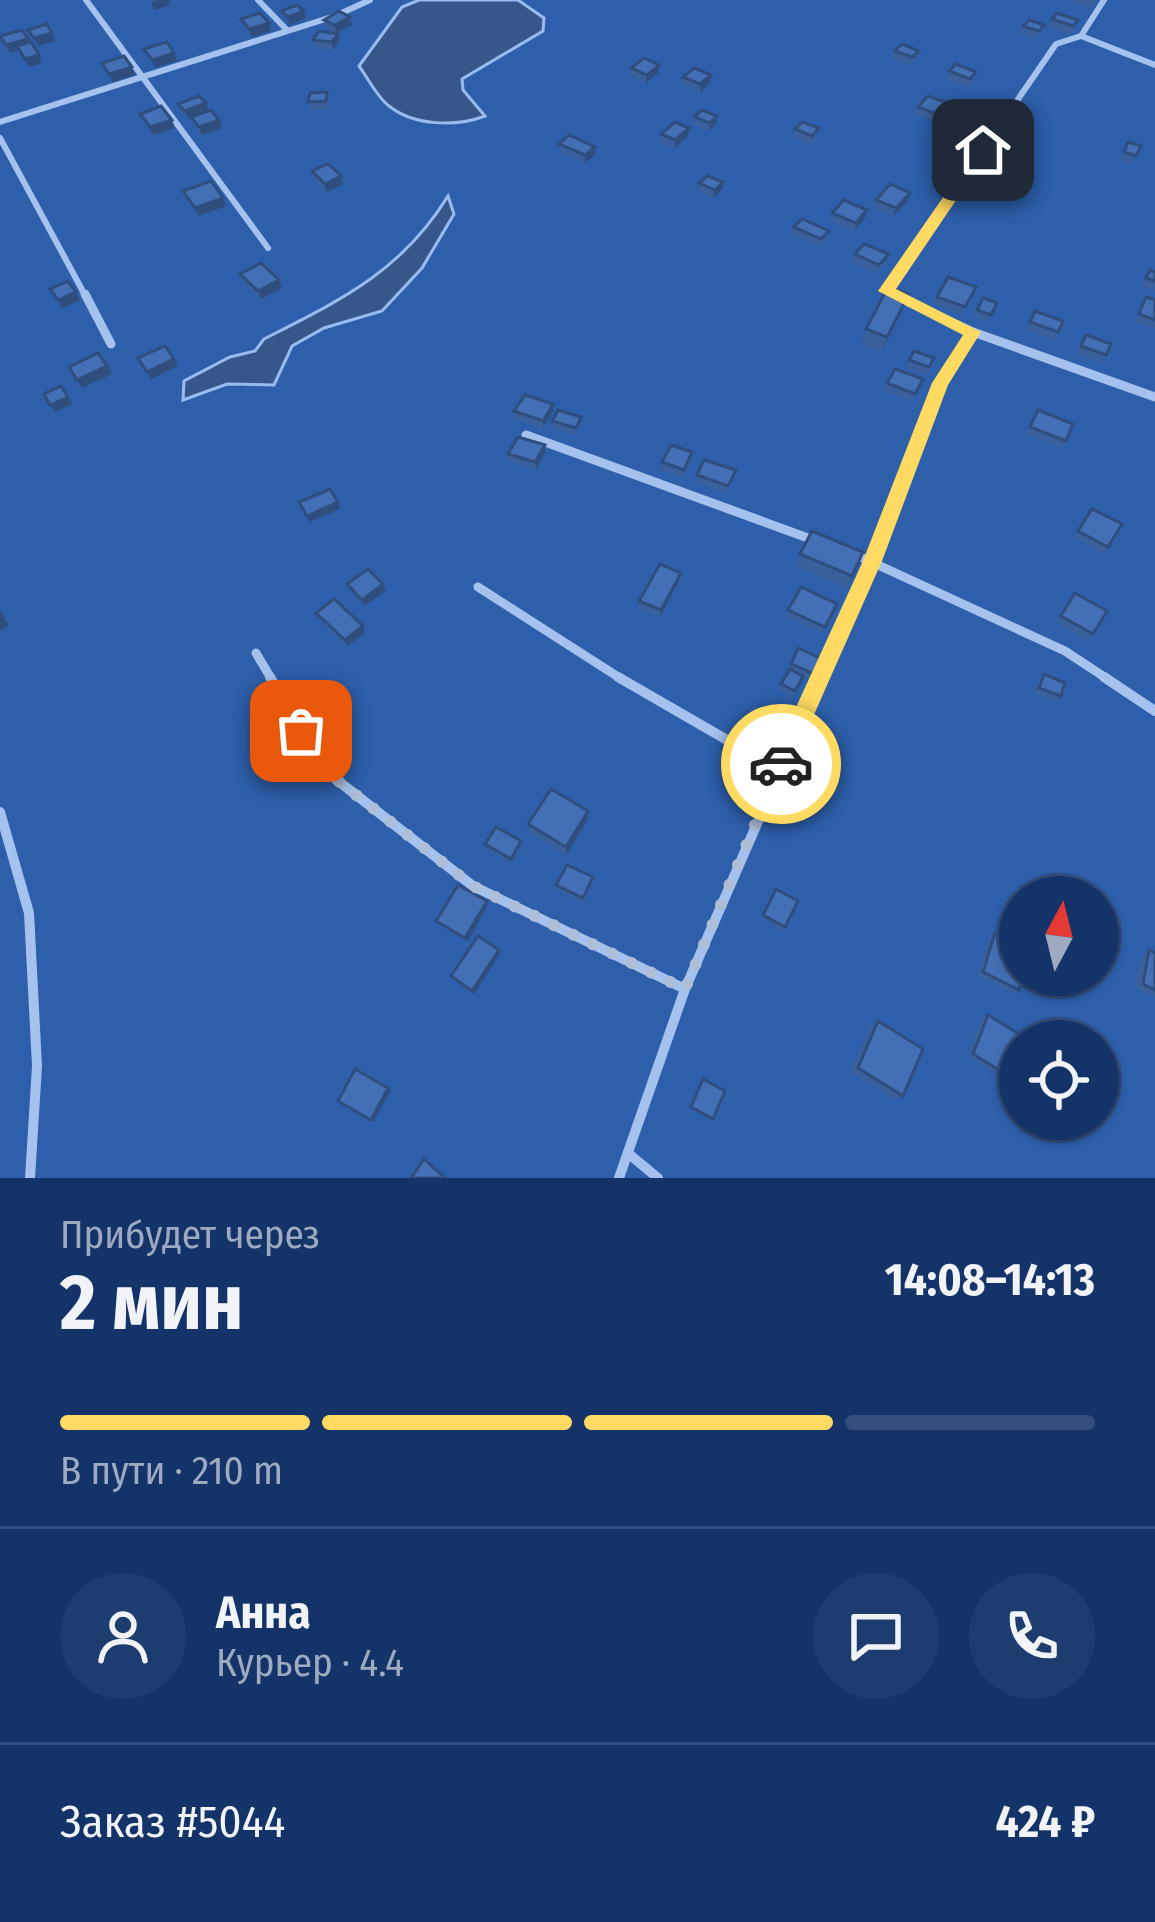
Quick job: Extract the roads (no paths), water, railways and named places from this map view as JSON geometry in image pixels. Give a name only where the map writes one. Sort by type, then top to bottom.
[{"type":"lane","points":[[86,0],[268,248]]},
{"type":"lane","points":[[258,0],[286,29]]},
{"type":"lane","points":[[0,122],[370,0]]},
{"type":"lane","points":[[1081,36],[1104,0]]},
{"type":"lane","points":[[1155,65],[1081,36],[1056,44],[886,291],[973,332],[1155,398]]},
{"type":"lane","points":[[0,138],[111,344]]},
{"type":"lane","points":[[619,1178],[685,989],[872,561],[940,383],[973,332]]},
{"type":"lane","points":[[526,435],[872,561],[1065,651],[1155,711]]},
{"type":"lane","points":[[478,587],[612,674],[778,770]]},
{"type":"lane","points":[[256,653],[324,770],[343,785],[473,886],[685,989]]},
{"type":"lane","points":[[0,812],[29,913],[37,1066],[30,1178]]},
{"type":"lane","points":[[629,1154],[658,1178]]}]
